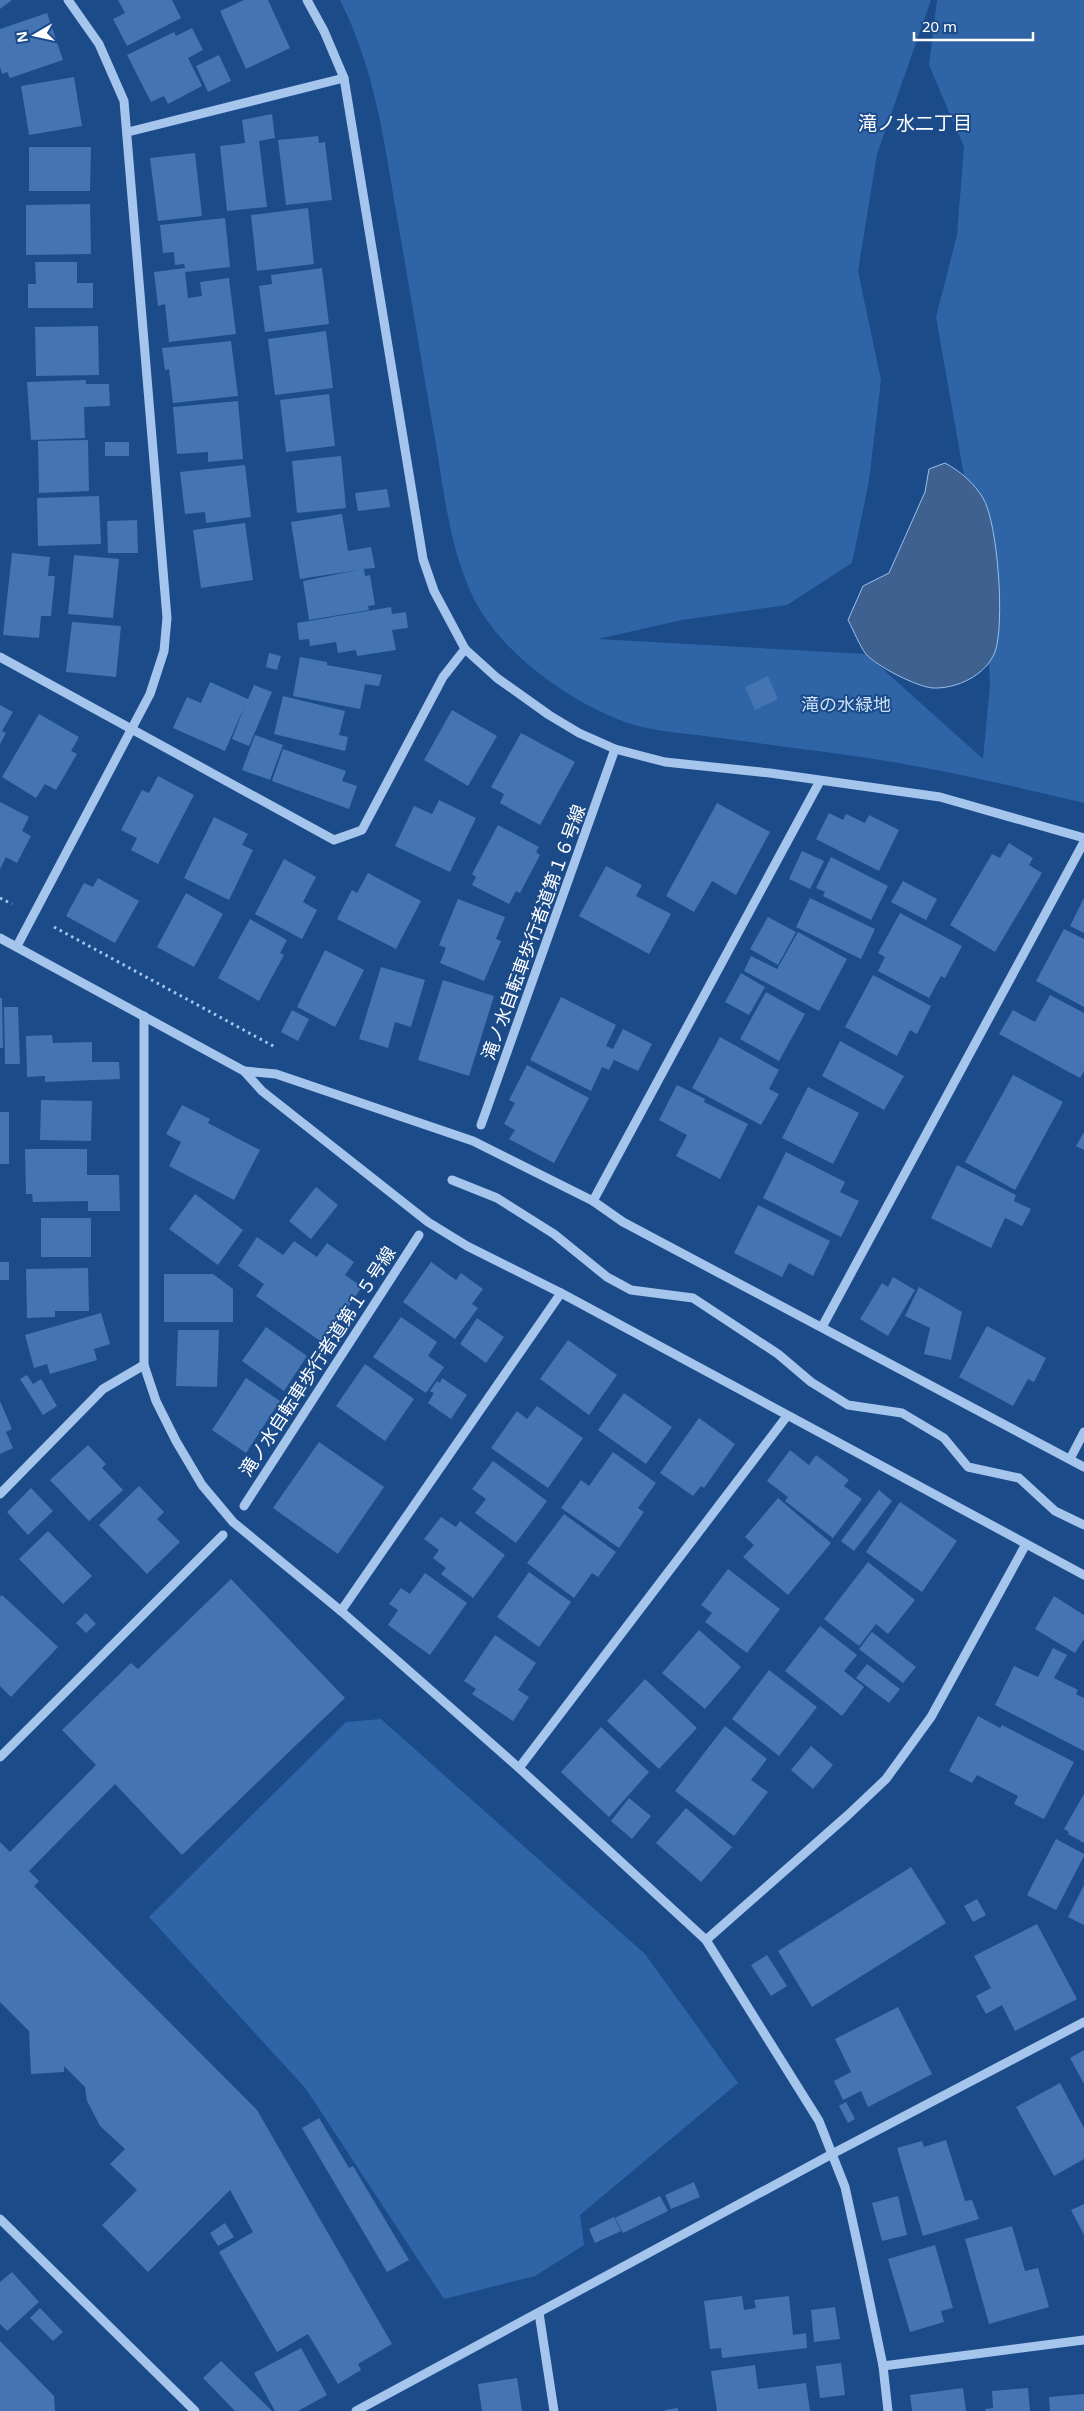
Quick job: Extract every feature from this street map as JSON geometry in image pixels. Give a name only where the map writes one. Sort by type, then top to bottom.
[{"type":"street","points":[[16,946],[150,694],[164,651],[167,618],[124,101],[99,44],[68,0]]},
{"type":"street","points":[[307,0],[324,31],[344,78],[423,560],[434,591],[465,649],[497,678],[549,716],[579,733],[615,749],[665,762],[770,773],[940,797],[1084,838]]},
{"type":"street","points":[[128,132],[344,78]]},
{"type":"street","points":[[0,658],[334,840],[362,830],[443,677],[465,649]]},
{"type":"street","name":"滝ノ水自転車歩行者道第１６号線","points":[[481,1125],[615,749]]},
{"type":"street","points":[[593,1201],[820,781]]},
{"type":"street","points":[[822,1328],[1084,842]]},
{"type":"street","points":[[0,938],[244,1071],[262,1091],[428,1222],[467,1246],[562,1293],[1084,1575]]},
{"type":"street","points":[[144,1016],[144,1365],[156,1401],[176,1441],[202,1485],[233,1522],[340,1611],[519,1768],[706,1940],[818,2121],[845,2187],[883,2366],[888,2411]]},
{"type":"street","points":[[244,1071],[276,1074],[473,1141],[593,1201],[624,1222],[1084,1467]]},
{"type":"street","points":[[452,1180],[497,1198],[554,1234],[607,1277],[631,1290],[693,1298],[778,1354],[811,1382],[848,1405],[902,1413],[944,1438],[968,1467],[1019,1478],[1055,1511],[1084,1525]]},
{"type":"street","name":"滝ノ水自転車歩行者道第１５号線","points":[[244,1506],[419,1235]]},
{"type":"street","points":[[340,1611],[562,1293]]},
{"type":"street","points":[[0,1494],[103,1389],[144,1365]]},
{"type":"street","points":[[519,1768],[787,1416]]},
{"type":"street","points":[[1070,1459],[1084,1432]]},
{"type":"street","points":[[0,1757],[223,1535]]},
{"type":"street","points":[[706,1940],[886,1779],[931,1717],[1026,1544]]},
{"type":"street","points":[[356,2411],[832,2154],[1084,2022]]},
{"type":"street","points":[[0,2219],[195,2411]]},
{"type":"street","points":[[539,2313],[554,2411]]},
{"type":"street","points":[[883,2366],[1084,2340]]},
{"type":"path","points":[[0,898],[15,906]]},
{"type":"path","points":[[53,926],[282,1051]]},
{"type":"green space","name":"滝の水緑地","points":[[340,0],[931,0],[877,154],[858,271],[881,380],[869,481],[852,563],[787,605],[682,620],[598,639],[866,654],[983,759],[990,684],[986,617],[978,555],[936,317],[957,235],[964,147],[929,65],[937,0],[1084,0],[1084,803],[923,767],[642,727],[601,712],[558,687],[538,673],[502,639],[475,601],[459,562],[445,501],[377,106],[362,53]]},
{"type":"green space","points":[[381,1719],[645,1954],[738,2083],[580,2215],[584,2245],[535,2276],[444,2299],[306,2089],[149,1917],[346,1722]]},
{"type":"shaded area","points":[[945,463],[971,482],[983,498],[988,511],[996,550],[1000,598],[999,620],[995,652],[985,667],[978,674],[961,683],[942,688],[933,688],[907,680],[871,659],[861,646],[848,620],[863,586],[889,573],[925,492],[929,469]]},
{"type":"building","points":[[0,0],[12,0],[0,9]]},
{"type":"building","points":[[118,0],[172,0],[181,18],[127,46],[113,19],[125,13]]},
{"type":"building","points":[[244,0],[268,0],[290,48],[246,69],[220,11]]},
{"type":"building","points":[[47,13],[63,60],[10,78],[7,72],[2,74],[0,67],[0,29]]},
{"type":"building","points":[[192,28],[203,50],[188,58],[202,86],[168,104],[164,96],[151,102],[127,55],[174,32],[176,36]]},
{"type":"building","points":[[219,55],[231,81],[208,92],[196,66]]},
{"type":"building","points":[[74,77],[82,126],[29,135],[21,86]]},
{"type":"building","points":[[272,114],[275,138],[259,141],[267,207],[227,211],[220,146],[245,143],[242,120]]},
{"type":"building","points":[[318,136],[319,143],[325,142],[332,200],[286,205],[278,140]]},
{"type":"building","points":[[29,147],[91,147],[90,191],[29,191]]},
{"type":"building","points":[[195,153],[202,216],[158,221],[150,158]]},
{"type":"building","points":[[90,204],[91,254],[26,255],[26,205]]},
{"type":"building","points":[[308,208],[314,264],[257,271],[251,215]]},
{"type":"building","points":[[225,218],[230,267],[185,272],[188,298],[202,296],[200,282],[229,278],[236,334],[169,342],[165,304],[158,306],[154,272],[185,268],[184,264],[175,265],[174,252],[163,253],[160,225]]},
{"type":"building","points":[[35,262],[77,262],[77,283],[93,283],[93,308],[28,308],[28,284],[36,284]]},
{"type":"building","points":[[322,268],[329,324],[265,332],[259,286],[272,284],[271,275]]},
{"type":"building","points":[[98,326],[99,375],[36,376],[35,327]]},
{"type":"building","points":[[326,331],[333,388],[275,395],[268,339]]},
{"type":"building","points":[[231,341],[238,396],[173,403],[169,369],[165,370],[162,348]]},
{"type":"building","points":[[86,380],[86,384],[109,384],[110,406],[84,407],[85,438],[31,440],[27,382]]},
{"type":"building","points":[[329,394],[335,446],[286,452],[280,400]]},
{"type":"building","points":[[238,401],[243,459],[208,462],[208,452],[177,454],[173,407]]},
{"type":"building","points":[[88,440],[89,491],[39,493],[38,441]]},
{"type":"building","points":[[105,442],[129,442],[129,456],[105,456]]},
{"type":"building","points":[[341,456],[346,508],[297,513],[292,461]]},
{"type":"building","points":[[245,465],[251,517],[206,523],[205,512],[185,514],[180,472]]},
{"type":"building","points":[[387,489],[390,507],[358,511],[355,493]]},
{"type":"building","points":[[99,496],[101,544],[38,546],[37,498]]},
{"type":"building","points":[[342,514],[348,551],[371,547],[375,568],[364,569],[365,576],[370,575],[375,605],[368,606],[369,610],[309,620],[303,581],[358,570],[300,579],[291,522]]},
{"type":"building","points":[[137,520],[138,553],[108,553],[107,521]]},
{"type":"building","points":[[245,523],[253,580],[201,588],[193,530]]},
{"type":"building","points":[[12,553],[50,557],[48,576],[55,576],[51,616],[41,616],[39,638],[3,635]]},
{"type":"building","points":[[74,555],[119,559],[113,618],[68,614]]},
{"type":"building","points":[[391,607],[392,614],[406,612],[408,628],[392,630],[396,650],[357,656],[356,650],[338,653],[336,642],[310,646],[309,639],[299,640],[297,623]]},
{"type":"building","points":[[72,622],[121,626],[116,677],[66,672]]},
{"type":"building","points":[[269,653],[281,656],[277,670],[266,667]]},
{"type":"building","points":[[300,657],[327,662],[327,665],[382,675],[379,686],[365,684],[360,709],[293,696]]},
{"type":"building","points":[[768,676],[778,699],[755,710],[745,687]]},
{"type":"building","points":[[210,682],[248,699],[254,685],[272,692],[249,746],[232,739],[245,705],[225,751],[173,728],[187,697],[201,703]]},
{"type":"building","points":[[283,696],[345,711],[339,735],[348,737],[345,751],[274,734]]},
{"type":"building","points":[[0,705],[13,712],[2,731],[6,733],[0,744]]},
{"type":"building","points":[[452,710],[497,736],[468,786],[424,760]]},
{"type":"building","points":[[39,714],[79,737],[71,751],[77,754],[56,790],[45,784],[36,798],[2,777]]},
{"type":"building","points":[[521,733],[575,762],[540,825],[500,803],[504,794],[491,787]]},
{"type":"building","points":[[255,735],[283,745],[270,780],[242,770]]},
{"type":"building","points":[[283,749],[346,771],[342,781],[357,786],[349,809],[272,781]]},
{"type":"building","points":[[158,776],[194,795],[158,864],[131,850],[137,838],[121,830],[142,790],[149,793]]},
{"type":"building","points":[[439,800],[476,818],[450,872],[395,846],[414,806],[432,814]]},
{"type":"building","points":[[0,802],[29,817],[22,831],[31,836],[17,863],[6,857],[0,869]]},
{"type":"building","points":[[717,803],[770,832],[736,895],[712,881],[694,912],[666,896]]},
{"type":"building","points":[[829,813],[843,820],[846,814],[865,823],[869,815],[899,830],[879,871],[816,839]]},
{"type":"building","points":[[214,817],[248,834],[242,845],[253,850],[229,900],[184,878]]},
{"type":"building","points":[[498,825],[539,847],[536,852],[540,855],[520,893],[516,891],[509,904],[472,885],[476,877],[472,874]]},
{"type":"building","points":[[1009,843],[1033,858],[1029,865],[1042,873],[995,952],[950,925],[992,854],[1000,858]]},
{"type":"building","points":[[802,851],[824,861],[810,889],[789,879]]},
{"type":"building","points":[[831,857],[888,886],[871,920],[823,896],[825,892],[816,888]]},
{"type":"building","points":[[284,859],[316,877],[303,902],[317,910],[302,939],[255,914]]},
{"type":"building","points":[[606,866],[642,885],[636,896],[671,914],[649,954],[579,916]]},
{"type":"building","points":[[368,873],[421,901],[396,949],[337,919],[352,890],[357,893]]},
{"type":"building","points":[[98,878],[139,901],[115,943],[66,916],[84,883],[93,887]]},
{"type":"building","points":[[903,881],[937,899],[926,920],[891,902]]},
{"type":"building","points":[[186,893],[223,914],[194,967],[157,947]]},
{"type":"building","points":[[810,898],[875,929],[861,959],[796,927]]},
{"type":"building","points":[[1084,898],[1084,933],[1070,926]]},
{"type":"building","points":[[458,899],[505,917],[496,939],[501,941],[484,981],[440,963],[446,948],[439,945]]},
{"type":"building","points":[[900,913],[962,946],[945,978],[941,976],[929,998],[878,971],[885,957],[878,953]]},
{"type":"building","points":[[768,917],[796,932],[778,965],[750,949]]},
{"type":"building","points":[[250,919],[287,940],[280,953],[284,955],[259,1001],[218,978]]},
{"type":"building","points":[[1064,929],[1084,939],[1084,1007],[1036,981]]},
{"type":"building","points":[[798,932],[847,959],[819,1011],[744,971],[751,956],[777,969]]},
{"type":"building","points":[[325,950],[364,970],[335,1027],[297,1007]]},
{"type":"building","points":[[381,967],[425,980],[411,1027],[395,1022],[388,1048],[359,1039]]},
{"type":"building","points":[[741,973],[765,987],[749,1015],[725,1002]]},
{"type":"building","points":[[873,975],[931,1006],[917,1034],[910,1030],[897,1056],[845,1027]]},
{"type":"building","points":[[443,980],[494,996],[469,1076],[418,1060]]},
{"type":"building","points":[[766,992],[805,1014],[779,1061],[740,1039]]},
{"type":"building","points":[[1050,995],[1084,1013],[1084,1071],[1080,1078],[999,1034],[1013,1010],[1035,1022]]},
{"type":"building","points":[[561,997],[616,1025],[606,1046],[613,1049],[623,1029],[652,1044],[638,1071],[614,1060],[609,1070],[602,1067],[591,1091],[530,1060]]},
{"type":"building","points":[[0,998],[2,998],[3,1048],[0,1048]]},
{"type":"building","points":[[4,1007],[18,1007],[20,1064],[5,1064]]},
{"type":"building","points":[[292,1010],[309,1019],[298,1041],[281,1032]]},
{"type":"building","points":[[52,1035],[53,1043],[92,1042],[92,1062],[119,1062],[120,1079],[45,1082],[45,1076],[27,1077],[26,1036]]},
{"type":"building","points":[[720,1037],[779,1070],[769,1089],[779,1094],[761,1125],[692,1088]]},
{"type":"building","points":[[840,1041],[904,1076],[884,1110],[822,1076]]},
{"type":"building","points":[[527,1065],[589,1098],[554,1163],[509,1139],[515,1130],[504,1124],[515,1103],[509,1100]]},
{"type":"building","points":[[1013,1075],[1063,1102],[1015,1190],[965,1162]]},
{"type":"building","points":[[677,1085],[705,1099],[704,1102],[748,1124],[720,1179],[676,1156],[687,1135],[659,1120]]},
{"type":"building","points":[[808,1087],[859,1113],[833,1164],[782,1138]]},
{"type":"building","points":[[41,1100],[92,1101],[91,1141],[40,1140]]},
{"type":"building","points":[[182,1105],[210,1119],[208,1123],[260,1150],[234,1200],[169,1166],[181,1142],[166,1134]]},
{"type":"building","points":[[0,1112],[9,1112],[9,1164],[0,1164]]},
{"type":"building","points":[[1084,1132],[1084,1150],[1076,1146]]},
{"type":"building","points":[[25,1149],[87,1149],[87,1175],[119,1175],[120,1211],[88,1211],[88,1201],[33,1202],[32,1194],[26,1194]]},
{"type":"building","points":[[786,1152],[845,1182],[840,1192],[859,1201],[841,1237],[763,1198]]},
{"type":"building","points":[[957,1165],[1016,1195],[1014,1201],[1031,1209],[1022,1226],[1005,1218],[991,1248],[931,1218]]},
{"type":"building","points":[[316,1187],[338,1205],[311,1239],[289,1221]]},
{"type":"building","points":[[195,1194],[243,1230],[218,1265],[169,1229]]},
{"type":"building","points":[[758,1205],[830,1241],[813,1276],[789,1263],[782,1277],[734,1253]]},
{"type":"building","points":[[41,1218],[91,1218],[91,1257],[41,1257]]},
{"type":"building","points":[[257,1237],[283,1255],[294,1241],[317,1257],[327,1243],[354,1262],[345,1275],[362,1287],[323,1343],[256,1296],[264,1284],[238,1266]]},
{"type":"building","points":[[0,1262],[9,1262],[9,1280],[0,1280]]},
{"type":"building","points":[[431,1262],[456,1280],[461,1273],[483,1289],[472,1304],[478,1308],[455,1339],[403,1302]]},
{"type":"building","points":[[88,1268],[89,1311],[55,1311],[55,1317],[27,1318],[26,1269]]},
{"type":"building","points":[[164,1274],[213,1274],[233,1289],[233,1322],[164,1322]]},
{"type":"building","points":[[893,1277],[915,1290],[888,1336],[860,1319],[882,1283],[888,1287]]},
{"type":"building","points":[[919,1287],[962,1312],[951,1360],[924,1354],[930,1328],[905,1316]]},
{"type":"building","points":[[101,1313],[110,1344],[94,1349],[97,1360],[50,1374],[47,1364],[34,1368],[25,1335]]},
{"type":"building","points":[[401,1317],[437,1342],[428,1356],[444,1367],[426,1393],[373,1357]]},
{"type":"building","points":[[477,1318],[504,1337],[486,1363],[460,1344]]},
{"type":"building","points":[[987,1326],[1046,1358],[1034,1382],[1028,1379],[1013,1406],[959,1377]]},
{"type":"building","points":[[266,1327],[307,1356],[284,1391],[242,1361]]},
{"type":"building","points":[[178,1330],[219,1330],[217,1387],[176,1386]]},
{"type":"building","points":[[568,1340],[617,1375],[589,1415],[540,1379]]},
{"type":"building","points":[[365,1364],[414,1399],[385,1441],[336,1406]]},
{"type":"building","points":[[27,1375],[33,1384],[41,1379],[57,1406],[43,1415],[20,1379]]},
{"type":"building","points":[[246,1378],[280,1401],[246,1453],[212,1430]]},
{"type":"building","points":[[442,1378],[467,1395],[451,1419],[428,1403],[434,1393],[430,1391],[437,1381],[440,1383]]},
{"type":"building","points":[[624,1393],[672,1427],[646,1464],[598,1430]]},
{"type":"building","points":[[0,1401],[12,1429],[6,1432],[13,1448],[0,1454]]},
{"type":"building","points":[[537,1406],[583,1438],[548,1488],[491,1448],[517,1411],[527,1419]]},
{"type":"building","points":[[699,1418],[735,1444],[704,1488],[701,1486],[693,1496],[660,1473]]},
{"type":"building","points":[[319,1442],[384,1487],[338,1554],[273,1508]]},
{"type":"building","points":[[88,1445],[106,1464],[102,1468],[123,1490],[89,1521],[50,1480]]},
{"type":"building","points":[[790,1450],[809,1465],[816,1455],[849,1480],[844,1486],[862,1499],[833,1538],[785,1501],[788,1497],[767,1481]]},
{"type":"building","points":[[613,1452],[656,1483],[638,1508],[644,1512],[619,1548],[561,1508],[581,1480],[589,1486]]},
{"type":"building","points":[[493,1461],[547,1501],[516,1543],[475,1513],[486,1499],[472,1489]]},
{"type":"building","points":[[139,1486],[164,1512],[157,1519],[180,1542],[147,1574],[99,1525]]},
{"type":"building","points":[[31,1488],[53,1511],[28,1535],[7,1512]]},
{"type":"building","points":[[879,1490],[892,1501],[854,1551],[841,1541]]},
{"type":"building","points":[[778,1498],[831,1543],[788,1595],[743,1557],[754,1545],[745,1537]]},
{"type":"building","points":[[900,1502],[957,1541],[922,1592],[866,1552]]},
{"type":"building","points":[[564,1514],[616,1552],[598,1577],[592,1573],[574,1598],[527,1563]]},
{"type":"building","points":[[441,1517],[456,1527],[460,1521],[505,1555],[473,1598],[441,1574],[446,1568],[433,1558],[439,1550],[424,1539]]},
{"type":"building","points":[[48,1531],[92,1576],[63,1604],[19,1559]]},
{"type":"building","points":[[868,1562],[915,1600],[888,1634],[876,1624],[859,1646],[824,1619]]},
{"type":"building","points":[[728,1569],[780,1609],[747,1653],[705,1622],[712,1613],[701,1605]]},
{"type":"building","points":[[529,1572],[571,1602],[539,1647],[497,1617]]},
{"type":"building","points":[[425,1573],[467,1603],[430,1655],[388,1625],[398,1610],[389,1604],[401,1588],[410,1594]]},
{"type":"building","points":[[231,1579],[345,1698],[182,1855],[115,1784],[29,1871],[39,1881],[34,1886],[257,2110],[392,2344],[358,2364],[361,2370],[338,2384],[308,2334],[277,2352],[219,2252],[253,2232],[230,2190],[148,2272],[102,2225],[137,2190],[110,2164],[125,2149],[100,2126],[87,2101],[85,2087],[64,2066],[64,2072],[31,2074],[29,2031],[0,2002],[0,1842],[10,1852],[96,1765],[62,1730],[131,1663],[138,1669]]},
{"type":"building","points":[[2,1595],[58,1647],[11,1697],[0,1686],[0,1597]]},
{"type":"building","points":[[1054,1596],[1084,1615],[1084,1639],[1075,1653],[1035,1629]]},
{"type":"building","points":[[86,1613],[96,1624],[86,1633],[76,1623]]},
{"type":"building","points":[[820,1626],[857,1655],[844,1671],[864,1687],[842,1716],[785,1671]]},
{"type":"building","points":[[699,1630],[741,1667],[705,1709],[662,1673]]},
{"type":"building","points":[[872,1632],[916,1667],[903,1683],[859,1649]]},
{"type":"building","points":[[495,1635],[536,1663],[518,1690],[529,1697],[513,1721],[472,1694],[476,1689],[464,1681]]},
{"type":"building","points":[[1053,1648],[1067,1655],[1054,1678],[1078,1690],[1076,1694],[1084,1698],[1084,1751],[995,1705],[1014,1666],[1038,1677]]},
{"type":"building","points":[[867,1664],[900,1689],[889,1703],[856,1678]]},
{"type":"building","points":[[769,1670],[817,1707],[779,1756],[732,1719]]},
{"type":"building","points":[[645,1679],[697,1728],[659,1769],[607,1721]]},
{"type":"building","points":[[978,1716],[1000,1728],[1002,1725],[1074,1762],[1044,1819],[1014,1804],[1018,1796],[977,1775],[972,1783],[949,1771]]},
{"type":"building","points":[[725,1726],[767,1759],[751,1780],[768,1792],[734,1836],[675,1791]]},
{"type":"building","points":[[601,1727],[649,1772],[609,1817],[561,1772]]},
{"type":"building","points":[[811,1746],[833,1765],[813,1789],[791,1770]]},
{"type":"building","points":[[1084,1794],[1084,1843],[1068,1834],[1069,1832],[1064,1829]]},
{"type":"building","points":[[629,1798],[651,1816],[632,1839],[611,1821]]},
{"type":"building","points":[[686,1808],[732,1847],[701,1882],[656,1843]]},
{"type":"building","points":[[1056,1839],[1084,1854],[1084,1856],[1056,1910],[1027,1895]]},
{"type":"building","points":[[911,1867],[946,1923],[812,2007],[778,1951]]},
{"type":"building","points":[[1084,1885],[1084,1925],[1068,1917]]},
{"type":"building","points":[[977,1899],[986,1915],[973,1922],[964,1906]]},
{"type":"building","points":[[1037,1924],[1077,1999],[1015,2031],[1002,2005],[986,2014],[976,1996],[991,1988],[974,1956]]},
{"type":"building","points":[[767,1955],[787,1986],[771,1996],[751,1965]]},
{"type":"building","points":[[898,2007],[932,2074],[868,2107],[861,2091],[843,2100],[834,2081],[851,2072],[835,2039]]},
{"type":"building","points":[[1084,2050],[1084,2084],[1070,2058]]},
{"type":"building","points":[[1060,2083],[1084,2128],[1084,2159],[1054,2176],[1016,2107]]},
{"type":"building","points":[[846,2102],[855,2119],[848,2123],[839,2106]]},
{"type":"building","points":[[319,2118],[349,2168],[353,2166],[409,2260],[387,2272],[302,2128]]},
{"type":"building","points":[[946,2140],[965,2201],[972,2200],[979,2219],[923,2236],[897,2148],[922,2141],[924,2147]]},
{"type":"building","points":[[694,2182],[700,2197],[671,2209],[665,2195]]},
{"type":"building","points":[[660,2196],[668,2211],[623,2233],[615,2218]]},
{"type":"building","points":[[898,2196],[907,2235],[882,2241],[872,2203]]},
{"type":"building","points":[[1084,2204],[1084,2235],[1071,2210]]},
{"type":"building","points":[[614,2217],[621,2231],[595,2243],[589,2229]]},
{"type":"building","points":[[225,2223],[234,2237],[218,2246],[210,2233]]},
{"type":"building","points":[[1012,2226],[1025,2271],[1038,2268],[1049,2307],[989,2324],[965,2239]]},
{"type":"building","points":[[935,2245],[953,2308],[941,2311],[944,2322],[910,2332],[888,2259]]},
{"type":"building","points":[[12,2272],[39,2302],[7,2331],[0,2324],[0,2282]]},
{"type":"building","points":[[742,2296],[744,2310],[756,2308],[754,2300],[789,2296],[793,2335],[806,2333],[807,2348],[722,2358],[721,2348],[710,2349],[704,2301]]},
{"type":"building","points":[[835,2307],[840,2339],[814,2342],[811,2310]]},
{"type":"building","points":[[40,2308],[63,2332],[53,2341],[30,2318]]},
{"type":"building","points":[[0,2341],[54,2396],[55,2411],[0,2411]]},
{"type":"building","points":[[301,2348],[327,2395],[298,2411],[275,2411],[254,2373]]},
{"type":"building","points":[[221,2361],[272,2411],[235,2411],[203,2378]]},
{"type":"building","points":[[841,2363],[845,2395],[820,2398],[816,2366]]},
{"type":"building","points":[[755,2365],[758,2389],[806,2383],[810,2411],[717,2411],[711,2371]]},
{"type":"building","points":[[517,2378],[522,2411],[482,2411],[478,2384]]},
{"type":"building","points":[[963,2388],[966,2411],[912,2411],[910,2395]]},
{"type":"building","points":[[1028,2388],[1030,2411],[986,2411],[985,2409],[993,2408],[992,2391]]},
{"type":"building","points":[[1084,2394],[1084,2411],[1050,2411],[1049,2397]]},
{"type":"building","points":[[678,2408],[678,2411],[665,2411],[665,2410]]},
{"type":"district","name":"滝ノ水二丁目","points":[[915,123]]}]
